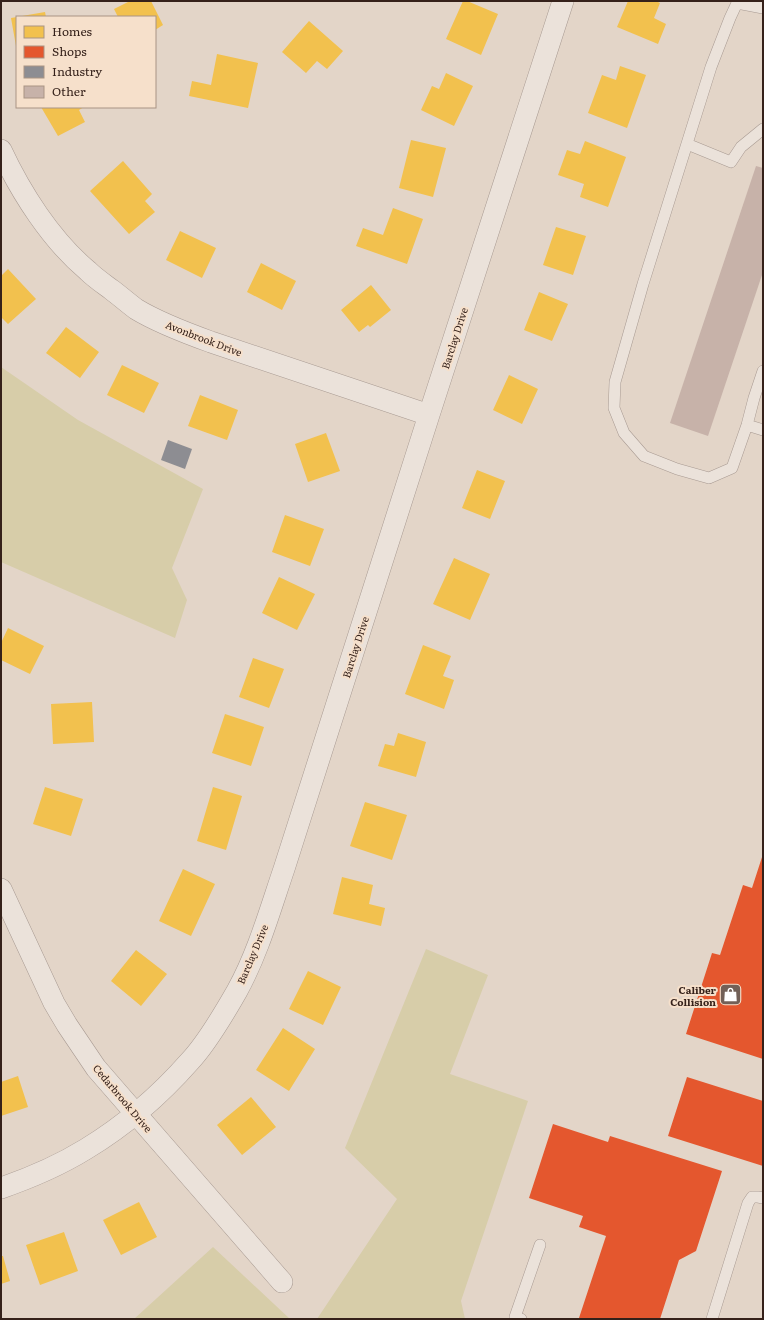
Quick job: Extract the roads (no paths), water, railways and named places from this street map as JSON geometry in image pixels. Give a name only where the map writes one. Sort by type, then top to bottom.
[{"type":"street","name":"Barclay Drive","points":[[1,1188],[32,1176],[85,1150],[110,1133],[162,1089],[191,1060],[213,1030],[237,990],[251,961],[284,869],[563,1]]},
{"type":"street","name":"Avonbrook Drive","points":[[1,150],[26,198],[56,237],[87,271],[136,308],[184,333],[429,415]]},
{"type":"street","name":"Cedarbrook Drive","points":[[1,889],[54,1003],[96,1068],[282,1282]]},
{"type":"lane","points":[[762,375],[732,468],[709,478],[677,469],[644,456],[624,433],[614,408],[614,382],[711,67],[730,18],[738,3],[763,8]]},
{"type":"lane","points":[[687,144],[731,162],[741,147],[763,129]]},
{"type":"lane","points":[[747,425],[763,430]]},
{"type":"lane","points":[[712,1319],[748,1203],[752,1197],[763,1198]]},
{"type":"lane","points":[[520,1319],[514,1317],[540,1245]]},
{"type":"place","name":"Caliber Collision","points":[[731,995]]}]
